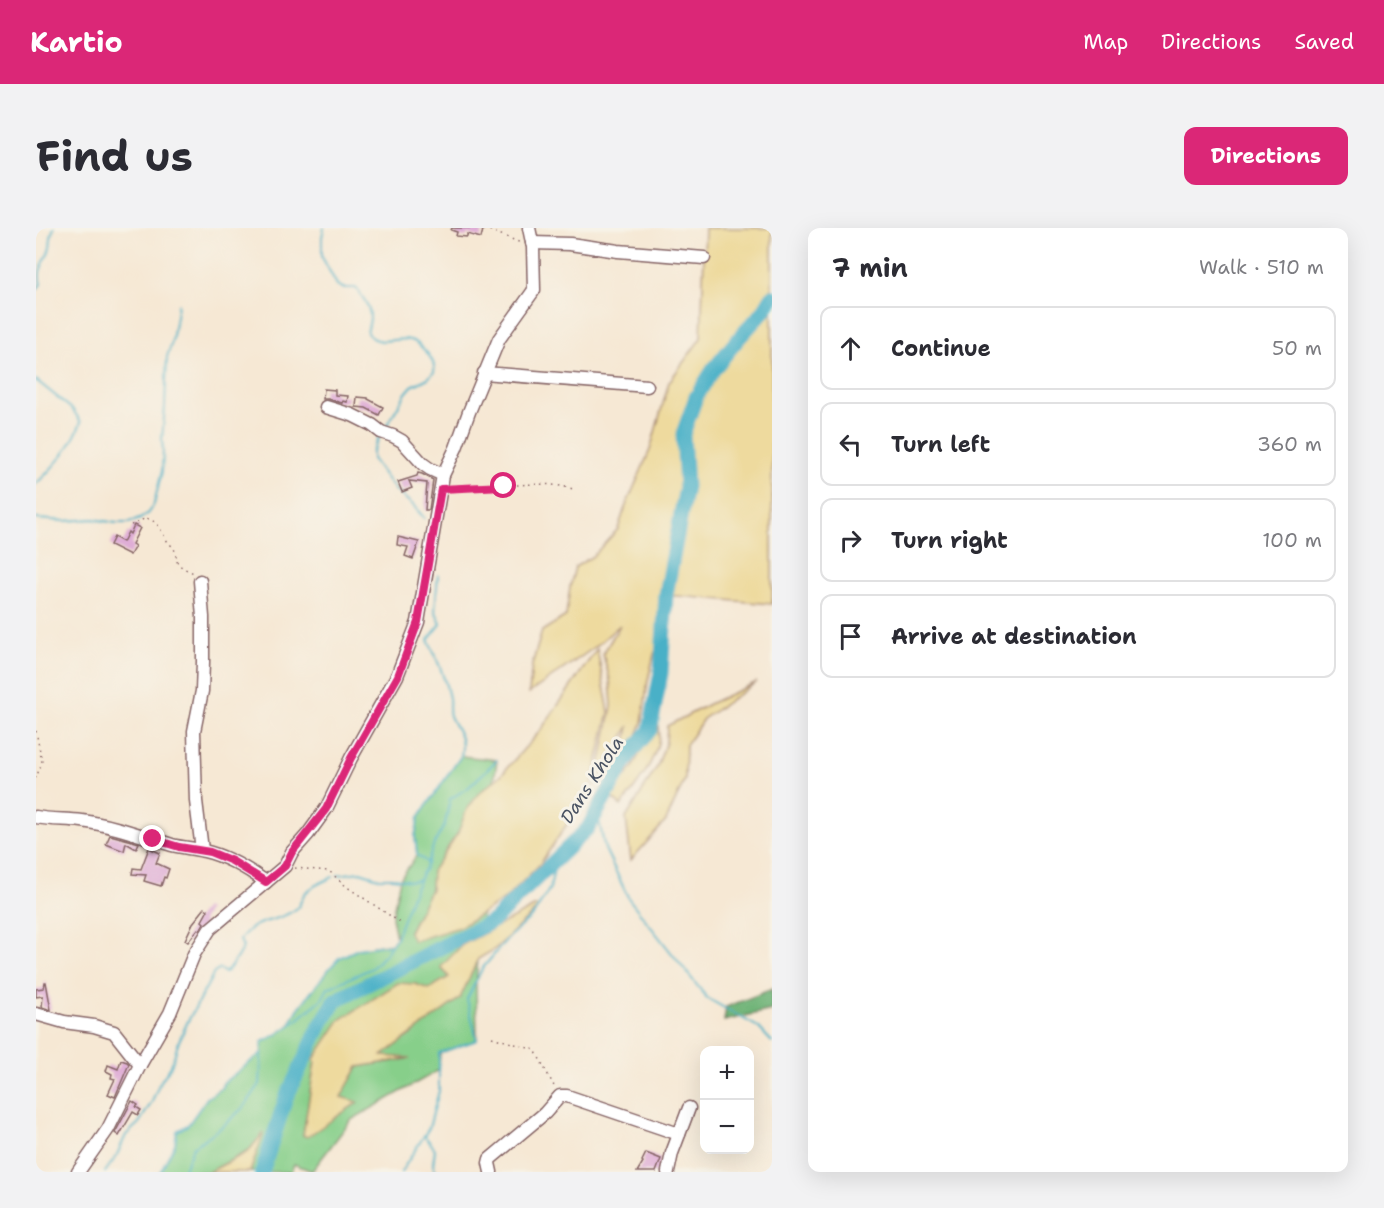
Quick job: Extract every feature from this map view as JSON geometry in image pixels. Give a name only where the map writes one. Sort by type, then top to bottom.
[{"type":"street","points":[[78,1172],[108,1129],[140,1065],[170,1013],[194,954],[210,929],[285,866],[292,852],[326,809],[351,758],[398,676],[418,622],[443,475],[499,339],[534,290],[533,245],[529,228]]},
{"type":"street","points":[[533,245],[570,244],[618,251],[704,258]]},
{"type":"street","points":[[484,374],[647,386]]},
{"type":"street","points":[[326,407],[352,415],[402,441],[423,464],[443,475]]},
{"type":"street","points":[[200,581],[203,616],[202,691],[194,730],[196,801],[202,850]]},
{"type":"street","points":[[36,817],[50,820],[81,820],[179,847],[202,850],[232,861],[266,882]]},
{"type":"street","points":[[36,1014],[114,1032],[140,1065]]},
{"type":"street","points":[[491,1172],[490,1159],[545,1113],[560,1096],[567,1096],[679,1134]]},
{"type":"street","points":[[668,1172],[672,1153],[689,1108]]},
{"type":"path","points":[[484,228],[533,245]]},
{"type":"path","points":[[441,489],[530,484],[568,487],[576,490]]},
{"type":"path","points":[[131,525],[145,518],[155,523],[174,548],[179,565],[197,575],[200,581]]},
{"type":"path","points":[[36,732],[42,762],[36,778]]},
{"type":"path","points":[[285,866],[329,871],[347,887],[401,923]]},
{"type":"path","points":[[492,1037],[536,1050],[560,1096]]},
{"type":"green space","points":[[461,756],[497,760],[494,781],[479,793],[466,811],[458,833],[432,871],[431,889],[409,931],[460,927],[482,913],[480,936],[462,945],[441,968],[450,977],[429,989],[415,984],[315,1062],[303,1135],[358,1103],[340,1097],[358,1067],[407,1059],[381,1056],[460,998],[478,959],[477,1040],[440,1053],[439,1070],[351,1120],[312,1171],[294,1164],[291,1172],[250,1172],[263,1134],[248,1151],[209,1172],[160,1172],[175,1144],[177,1131],[188,1125],[207,1098],[221,1088],[223,1083],[262,1053],[262,1042],[289,1026],[298,1009],[339,958],[358,949],[392,943],[396,938],[392,917],[400,879],[417,855],[415,836],[419,817]]},
{"type":"green space","points":[[772,989],[772,1010],[724,1021],[726,1007]]},
{"type":"sand","points":[[705,228],[772,228],[772,604],[666,595],[660,607],[659,642],[648,680],[642,723],[632,747],[626,742],[629,726],[596,785],[612,706],[610,680],[603,654],[620,625],[595,647],[529,693],[532,665],[542,631],[566,616],[575,567],[593,556],[618,529],[650,450],[669,382],[701,338]]},
{"type":"sand","points":[[597,649],[609,712],[591,789],[540,864],[505,899],[460,927],[413,941],[409,932],[431,889],[432,871],[458,833],[466,811],[479,793],[499,777],[540,731]]},
{"type":"sand","points":[[757,682],[703,719],[686,745],[685,779],[666,821],[631,860],[626,818],[657,767],[666,742],[667,726]]},
{"type":"sand","points":[[657,719],[659,737],[652,760],[621,806],[612,798],[632,768]]},
{"type":"sand","points":[[536,906],[538,908],[495,949],[478,959],[460,998],[382,1056],[410,1058],[358,1067],[341,1097],[358,1102],[307,1137],[303,1135],[314,1059],[340,1020],[398,983],[415,984],[429,989],[449,977],[441,967],[462,945]]},
{"type":"sand","points":[[264,1132],[250,1172],[209,1172],[248,1152]]},
{"type":"building","points":[[452,228],[483,230],[481,238],[467,234],[467,237],[456,236],[457,232],[451,230]]},
{"type":"building","points":[[324,389],[335,390],[335,395],[348,396],[347,402],[323,399]]},
{"type":"building","points":[[357,397],[368,398],[383,407],[379,415],[366,408],[356,407]]},
{"type":"building","points":[[418,473],[433,480],[429,510],[425,510],[427,483],[409,481],[412,488],[402,492],[398,482],[417,476]]},
{"type":"building","points":[[134,525],[140,528],[132,544],[135,546],[130,555],[110,545],[114,537],[123,542]]},
{"type":"building","points":[[398,537],[419,542],[413,559],[405,556],[408,547],[397,545]]},
{"type":"building","points":[[110,835],[139,843],[136,849],[126,843],[124,851],[106,844]]},
{"type":"building","points":[[149,848],[160,853],[156,863],[169,869],[161,886],[144,881],[146,875],[132,874],[133,868],[141,869]]},
{"type":"building","points":[[205,908],[208,910],[202,921],[204,923],[188,942],[185,940],[193,923]]},
{"type":"building","points":[[45,982],[51,1010],[42,1007],[43,996],[36,997],[36,989],[44,988]]},
{"type":"building","points":[[121,1060],[129,1064],[115,1097],[108,1094],[115,1079],[111,1078],[112,1074],[106,1071],[108,1065],[118,1069]]},
{"type":"building","points":[[132,1101],[141,1110],[138,1115],[133,1112],[119,1136],[115,1133]]},
{"type":"building","points":[[646,1153],[661,1159],[656,1172],[637,1172]]},
{"type":"waterway","points":[[36,290],[41,284],[40,273],[49,252],[54,228]]},
{"type":"waterway","points":[[324,228],[322,257],[337,285],[343,288],[356,288],[365,301],[370,317],[367,333],[378,340],[411,340],[428,354],[434,364],[434,372],[428,378],[412,386],[385,428]]},
{"type":"waterway","name":"Dans Khola","points":[[262,1172],[286,1098],[320,1026],[336,1000],[493,921],[588,828],[629,755],[650,730],[661,673],[666,595],[686,487],[683,434],[696,397],[713,370],[763,312],[772,297]]},
{"type":"waterway","points":[[36,519],[65,521],[93,519],[128,523],[147,514],[154,504],[162,471],[167,357],[172,342],[178,304]]},
{"type":"waterway","points":[[36,380],[73,410],[81,422],[62,456],[36,484]]},
{"type":"waterway","points":[[380,435],[372,452],[372,459],[396,491],[424,518]]},
{"type":"waterway","points":[[428,863],[417,855],[415,836],[419,817],[461,756],[462,749],[460,735],[449,714],[449,698],[445,683],[428,640],[441,624],[435,610],[438,575]]},
{"type":"waterway","points":[[183,1172],[193,1147],[223,1126],[245,1106],[260,1084],[262,1042],[295,1022],[322,999],[328,988],[372,968],[386,953],[396,938],[414,890],[445,824],[450,799],[469,787],[497,760]]},
{"type":"waterway","points":[[597,812],[605,849],[629,899],[707,998],[758,1027],[772,1042]]},
{"type":"waterway","points":[[401,1172],[429,1128],[439,1091],[439,1053],[477,1040],[467,999],[482,969],[507,939],[534,914],[550,888],[556,859]]},
{"type":"waterway","points":[[338,875],[360,872],[379,878],[419,880]]},
{"type":"waterway","points":[[105,1172],[116,1157],[126,1135],[139,1123],[152,1102],[159,1084],[171,1066],[188,1021],[214,973],[220,969],[225,973],[233,964],[243,947],[240,940],[252,927],[288,914],[298,907],[308,890],[333,877]]},
{"type":"waterway","points":[[291,1023],[298,1009],[339,958],[358,949],[391,944]]},
{"type":"waterway","points":[[160,1172],[175,1144],[177,1131],[188,1125],[207,1098],[222,1088],[223,1083],[262,1053]]},
{"type":"waterway","points":[[424,1135],[435,1149],[433,1164],[435,1172]]},
{"type":"route","points":[[153,839],[179,847],[210,852],[232,861],[266,882],[285,866],[292,852],[326,809],[372,719],[398,676],[418,622],[441,489],[504,486]]}]
